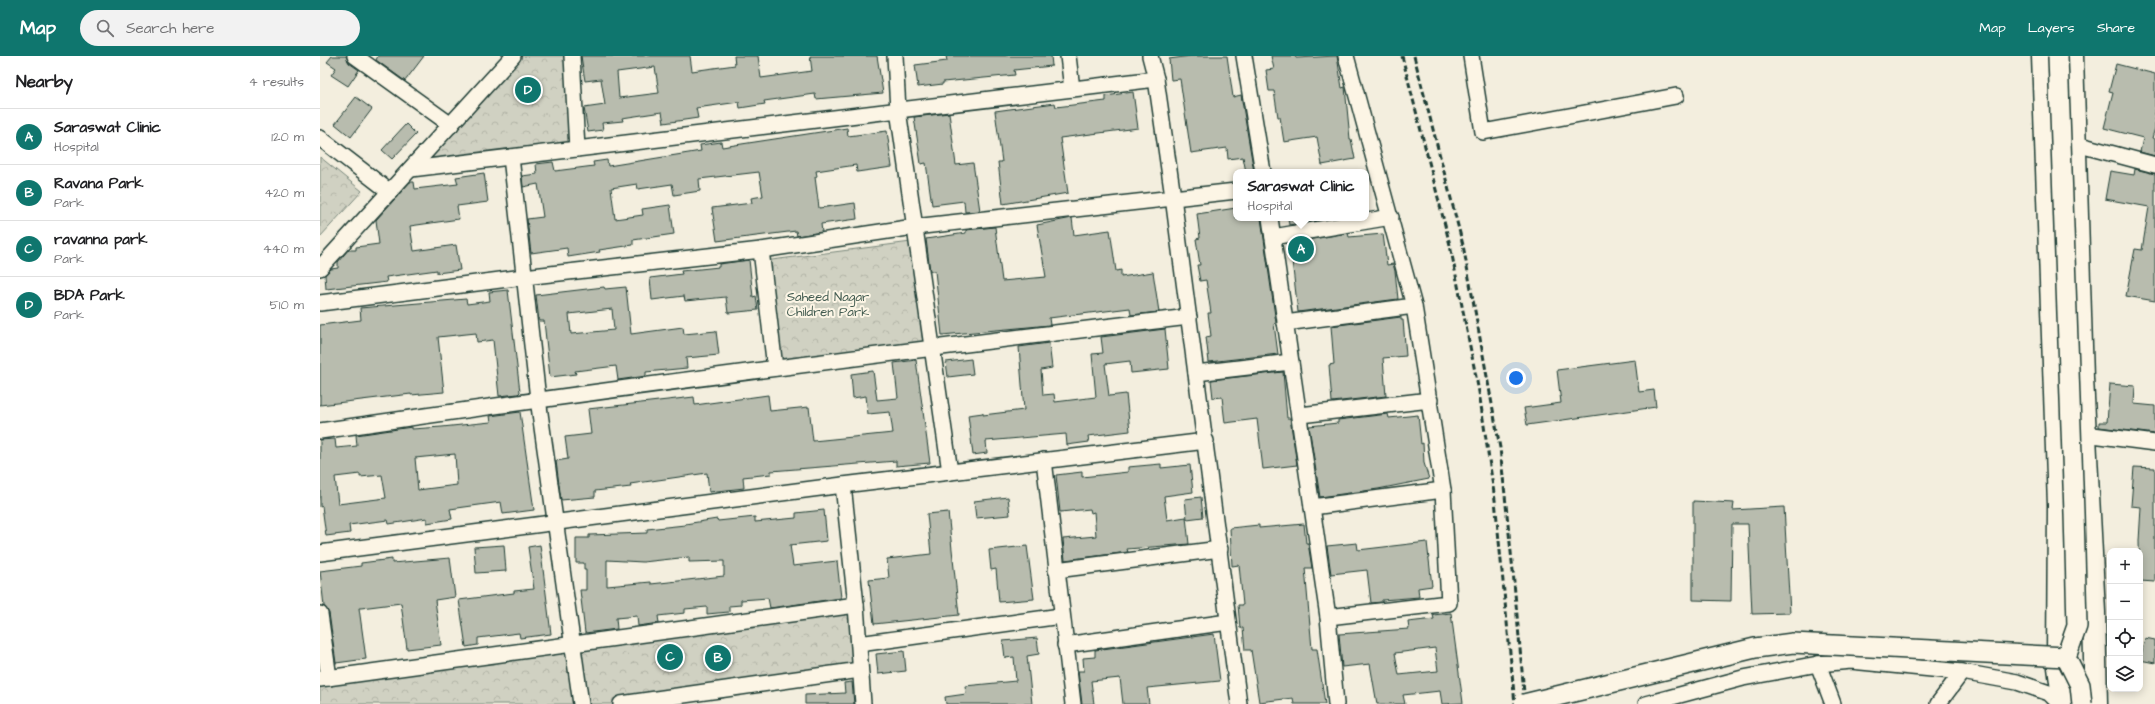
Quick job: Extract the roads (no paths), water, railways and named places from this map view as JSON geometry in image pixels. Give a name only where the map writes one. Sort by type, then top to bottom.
[{"type":"main road","points":[[2043,56],[2059,505],[2058,660],[2064,704]]},
{"type":"main road","points":[[2072,56],[2076,144],[2081,362],[2088,534],[2094,612],[2096,704]]},
{"type":"main road","points":[[2054,362],[2081,362]]},
{"type":"street","points":[[355,56],[451,125]]},
{"type":"street","points":[[320,268],[513,56]]},
{"type":"street","points":[[572,56],[577,149]]},
{"type":"street","points":[[895,56],[898,110],[950,472]]},
{"type":"street","points":[[1068,56],[1072,89]]},
{"type":"street","points":[[1150,56],[1156,79],[1173,197],[1206,441],[1239,704]]},
{"type":"street","points":[[1244,56],[1263,169]]},
{"type":"street","points":[[1328,617],[1450,602],[1443,490],[1414,306],[1346,56]]},
{"type":"street","points":[[1471,56],[1483,132],[1676,96]]},
{"type":"street","points":[[2058,56],[2077,626],[2066,657],[2080,685],[2082,704]]},
{"type":"street","points":[[411,169],[1156,79]]},
{"type":"street","points":[[320,138],[390,192]]},
{"type":"street","points":[[2076,144],[2155,165]]},
{"type":"street","points":[[511,157],[538,399],[580,704]]},
{"type":"street","points":[[320,303],[524,277],[761,250],[914,226],[1233,191]]},
{"type":"street","points":[[1369,221],[1391,217]]},
{"type":"street","points":[[1270,221],[1300,415],[1328,617],[1336,704]]},
{"type":"street","points":[[1273,237],[1367,221]]},
{"type":"street","points":[[761,250],[775,368]]},
{"type":"street","points":[[1285,323],[1414,306]]},
{"type":"street","points":[[320,431],[538,399],[931,347],[1189,317]]},
{"type":"street","points":[[1196,373],[1291,362]]},
{"type":"street","points":[[1300,415],[1430,400]]},
{"type":"street","points":[[2085,434],[2155,443]]},
{"type":"street","points":[[320,553],[843,485],[1206,441]]},
{"type":"street","points":[[1044,460],[1061,616],[1073,704]]},
{"type":"street","points":[[843,485],[856,605],[863,704]]},
{"type":"street","points":[[1312,507],[1443,490]]},
{"type":"street","points":[[1056,570],[1220,549]]},
{"type":"street","points":[[320,614],[324,679],[856,605]]},
{"type":"street","points":[[859,644],[1061,616]]},
{"type":"street","points":[[1065,645],[1228,622]]},
{"type":"street","points":[[1524,704],[1755,648],[1792,643],[2066,657]]},
{"type":"street","points":[[1646,704],[1744,678],[1818,664],[1850,661],[1962,672],[2017,682],[2049,693],[2060,704]]},
{"type":"street","points":[[1818,664],[1833,704]]},
{"type":"street","points":[[621,704],[860,670]]},
{"type":"street","points":[[1938,704],[1962,672]]},
{"type":"railway","points":[[1402,56],[1450,245],[1479,392],[1495,500],[1515,704]]},
{"type":"railway","points":[[1414,56],[1463,245],[1500,448],[1525,704]]},
{"type":"place","name":"BDA Park","points":[[528,90]]},
{"type":"place","name":"Saraswat Clinic","points":[[1301,249]]},
{"type":"place","name":"ravanna park","points":[[670,657]]},
{"type":"place","name":"Ravana Park","points":[[718,658]]},
{"type":"park label","name":"Saheed Nagar Children Park","points":[[828,304]]}]
